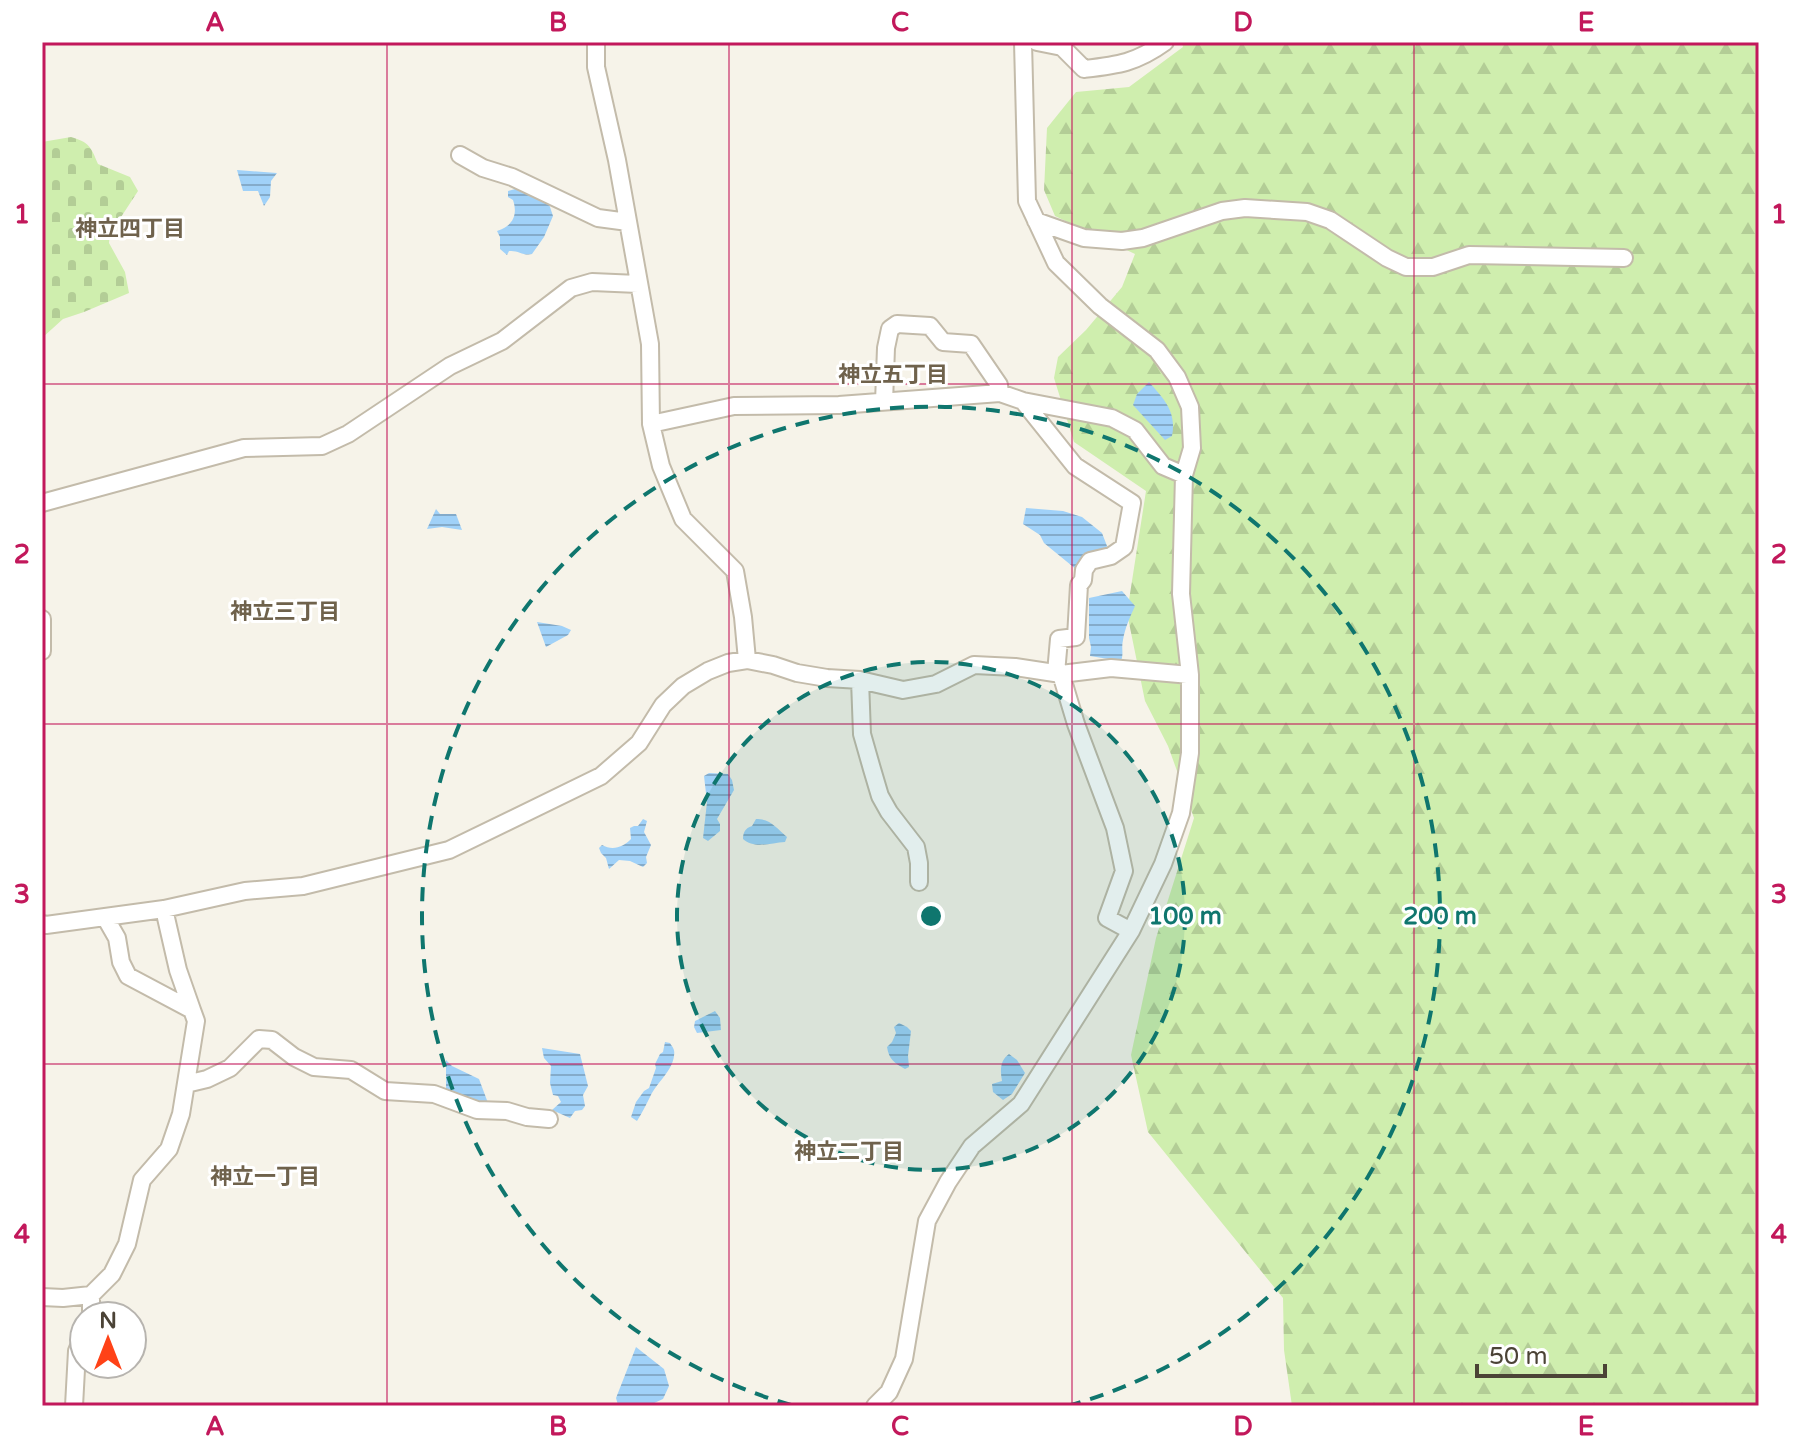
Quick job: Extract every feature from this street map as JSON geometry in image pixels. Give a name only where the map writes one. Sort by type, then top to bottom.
[{"type":"street","points":[[596,42],[596,67],[617,160],[650,344],[651,424],[661,466],[683,519],[735,571],[747,660]]},
{"type":"street","points":[[875,1406],[889,1392],[904,1359],[927,1221],[972,1146],[1021,1104],[1131,931],[1163,864],[1181,813],[1190,753],[1190,675],[1181,594],[1184,475],[1192,448],[1190,407],[1177,377],[1157,350],[1100,306],[1056,263],[1036,221],[1027,201],[1023,42]]},
{"type":"street","points":[[1037,42],[1062,47],[1084,69],[1112,66],[1145,56],[1165,42]]},
{"type":"street","points":[[460,155],[598,218],[628,222]]},
{"type":"street","points":[[1036,221],[1084,238],[1122,241],[1143,238],[1222,211],[1245,208],[1307,212],[1330,220],[1406,267],[1433,267],[1469,255],[1624,258]]},
{"type":"street","points":[[42,503],[244,448],[322,446],[348,434],[450,366],[502,341],[571,288],[592,282],[638,284]]},
{"type":"street","points":[[884,402],[888,339],[890,329],[897,324],[930,326],[943,342],[971,344],[999,385],[1000,393]]},
{"type":"street","points":[[651,424],[734,406],[839,405],[1000,393],[1023,401],[1112,418],[1135,430],[1163,466],[1184,475]]},
{"type":"street","points":[[1023,401],[1075,466],[1132,503],[1124,547],[1111,556],[1090,561],[1084,570],[1079,585],[1076,637],[1059,639],[1058,674],[1115,828],[1124,871],[1107,918],[1131,931]]},
{"type":"street","points":[[42,619],[42,651]]},
{"type":"street","points":[[42,924],[164,909],[245,891],[316,883],[449,850],[601,776],[639,743],[663,705],[683,686],[728,663],[747,660],[797,673],[860,680],[903,690],[936,684],[974,665],[1058,674],[1111,668],[1190,675]]},
{"type":"street","points":[[860,680],[862,734],[880,796],[916,847],[919,882]]},
{"type":"street","points":[[42,1297],[91,1295],[112,1274],[127,1244],[142,1180],[169,1149],[181,1114],[196,1021],[178,970],[164,909]]},
{"type":"street","points":[[105,917],[117,938],[121,962],[128,976],[192,1010]]},
{"type":"street","points":[[186,1084],[207,1079],[230,1068],[259,1039],[272,1040],[294,1057],[314,1067],[351,1070],[385,1091],[434,1094],[477,1110],[507,1111],[549,1119]]},
{"type":"street","points":[[91,1295],[91,1300]]},
{"type":"street","points":[[74,1406],[75,1380]]},
{"type":"green space","points":[[1182,42],[1759,42],[1759,1406],[1292,1406],[1284,1350],[1283,1298],[1148,1132],[1131,1055],[1156,938],[1194,818],[1168,746],[1145,701],[1127,613],[1146,491],[1074,442],[1054,378],[1058,357],[1086,330],[1122,287],[1135,254],[1055,216],[1044,190],[1047,128],[1076,92],[1129,87],[1183,47]]},
{"type":"green space","points":[[71,137],[89,146],[98,164],[130,177],[138,191],[110,234],[109,243],[125,272],[129,293],[63,319],[42,338],[42,142]]},
{"type":"water","points":[[237,170],[277,173],[271,181],[270,197],[264,206],[258,191],[243,191]]},
{"type":"water","points":[[519,188],[549,204],[553,216],[532,254],[509,251],[507,255],[500,249],[497,231],[513,219],[514,205],[508,191]]},
{"type":"water","points":[[1149,382],[1164,400],[1173,420],[1172,436],[1165,440],[1133,405],[1137,394]]},
{"type":"water","points":[[1026,508],[1063,511],[1082,517],[1102,533],[1107,546],[1104,554],[1077,570],[1044,543],[1040,535],[1023,524]]},
{"type":"water","points":[[436,509],[440,514],[456,514],[462,530],[442,527],[427,529]]},
{"type":"water","points":[[1122,591],[1135,606],[1122,643],[1121,661],[1090,656],[1089,598]]},
{"type":"water","points":[[537,622],[571,630],[568,635],[546,647]]},
{"type":"water","points":[[709,773],[728,774],[734,790],[717,819],[720,831],[708,841],[703,838],[707,802],[704,776]]},
{"type":"water","points":[[643,819],[647,821],[644,832],[651,845],[647,863],[643,867],[619,860],[609,869],[599,848],[602,845],[614,848],[625,844],[631,839],[630,828],[638,826]]},
{"type":"water","points":[[756,819],[773,825],[787,837],[785,842],[757,845],[743,839],[745,831]]},
{"type":"water","points":[[715,1011],[720,1018],[721,1030],[697,1033],[695,1021]]},
{"type":"water","points":[[899,1023],[911,1031],[909,1067],[905,1069],[893,1060],[887,1047],[896,1033],[894,1027]]},
{"type":"water","points":[[665,1042],[674,1049],[673,1062],[637,1121],[631,1117],[636,1102],[649,1088]]},
{"type":"water","points":[[542,1048],[580,1054],[588,1086],[583,1095],[585,1106],[570,1118],[552,1110],[561,1102],[558,1096],[553,1095],[551,1066],[544,1058]]},
{"type":"water","points":[[1009,1054],[1025,1073],[1012,1094],[1003,1100],[993,1092],[992,1084],[1002,1081],[1001,1066]]},
{"type":"water","points":[[446,1060],[479,1079],[488,1103],[486,1107],[446,1091]]},
{"type":"water","points":[[636,1347],[664,1369],[669,1386],[663,1399],[652,1404],[618,1405],[616,1398]]},
{"type":"district","name":"神立四丁目","points":[[130,228]]},
{"type":"district","name":"神立五丁目","points":[[893,374]]},
{"type":"district","name":"神立三丁目","points":[[285,611]]},
{"type":"district","name":"神立二丁目","points":[[849,1151]]},
{"type":"district","name":"神立一丁目","points":[[265,1176]]}]
